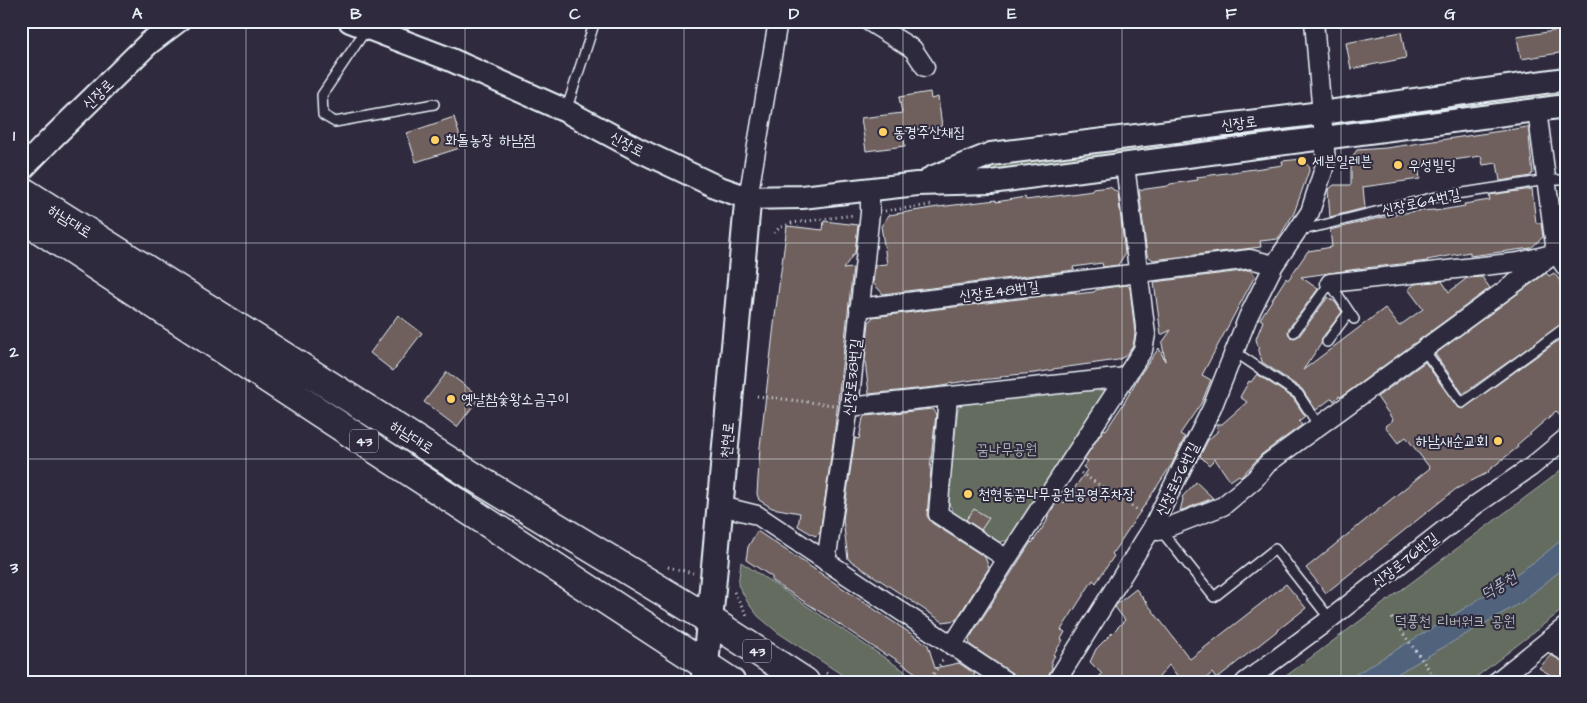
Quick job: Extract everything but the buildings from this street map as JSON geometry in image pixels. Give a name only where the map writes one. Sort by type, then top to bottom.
[{"type":"main road","name":"하남대로","points":[[21,190],[484,483],[710,620],[805,682]]},
{"type":"main road","name":"천현로","points":[[705,674],[748,198]]},
{"type":"main road","name":"하남대로","points":[[21,217],[705,674],[731,682]]},
{"type":"street","name":"신장로","points":[[21,170],[149,43],[178,21]]},
{"type":"street","points":[[748,198],[778,21]]},
{"type":"street","points":[[868,21],[913,49],[925,66]]},
{"type":"street","name":"신장로56번길","points":[[1056,682],[1155,530],[1212,408],[1248,317],[1274,265],[1310,212],[1326,162],[1320,113],[1314,21]]},
{"type":"street","name":"신장로","points":[[358,25],[449,59],[566,111],[636,150],[718,187],[748,198],[802,197],[917,184],[991,182],[1566,106]]},
{"type":"street","name":"신장로","points":[[917,184],[992,154],[1320,113],[1566,79]]},
{"type":"street","points":[[1537,110],[1547,180],[1563,258]]},
{"type":"street","points":[[952,646],[1144,350],[1146,334],[1125,165]]},
{"type":"street","name":"신장로38번길","points":[[826,562],[849,407],[870,213],[870,190]]},
{"type":"street","points":[[1330,282],[1563,258]]},
{"type":"street","points":[[1155,530],[1223,506],[1255,479],[1268,463],[1424,350],[1563,258]]},
{"type":"street","points":[[1139,274],[1250,259],[1274,265]]},
{"type":"street","name":"신장로48번길","points":[[859,308],[1139,274]]},
{"type":"street","points":[[849,407],[1126,378]]},
{"type":"street","points":[[948,397],[938,514],[1007,559]]},
{"type":"street","name":"신장로76번길","points":[[1245,682],[1330,619],[1477,504],[1531,468],[1566,438]]},
{"type":"street","points":[[721,506],[756,515],[1007,682]]},
{"type":"street","points":[[1496,682],[1566,626]]},
{"type":"street","points":[[1548,641],[1566,652]]},
{"type":"lane","points":[[566,111],[595,21]]},
{"type":"lane","points":[[358,25],[322,95],[323,115],[335,122],[434,104]]},
{"type":"lane","name":"신장로64번길","points":[[1296,232],[1431,198],[1547,180],[1566,180]]},
{"type":"lane","points":[[1294,332],[1330,282],[1351,316],[1327,342]]},
{"type":"lane","points":[[1424,350],[1462,402],[1566,327]]},
{"type":"lane","points":[[1235,352],[1298,394],[1319,426]]},
{"type":"lane","points":[[1155,530],[1166,537],[1214,597],[1275,549],[1330,619]]},
{"type":"path","points":[[774,233],[779,228],[792,223],[856,215]]},
{"type":"path","points":[[757,396],[849,407]]},
{"type":"path","points":[[1069,465],[1146,514],[1155,530]]},
{"type":"path","points":[[1392,618],[1438,682]]},
{"type":"path","points":[[928,682],[952,646]]},
{"type":"green space","points":[[1554,91],[1557,97],[1418,116],[1418,111],[1420,110]]},
{"type":"green space","points":[[1299,125],[1298,128],[1281,130],[1267,135],[989,171],[988,167],[997,164]]},
{"type":"green space","name":"꿈나무공원","points":[[1101,382],[1108,393],[1011,540],[999,542],[953,512],[948,501],[958,408],[968,399]]},
{"type":"green space","name":"덕풍천 리버워크 공원","points":[[1566,465],[1566,607],[1470,682],[1278,682],[1550,479]]},
{"type":"green space","points":[[741,562],[918,680],[917,682],[853,682],[777,632],[758,616],[738,585]]},
{"type":"water","name":"덕풍천","points":[[1566,536],[1566,566],[1522,602],[1383,682],[1343,682],[1470,605],[1537,560]]},
{"type":"place","name":"동경주산채집","points":[[883,132]]},
{"type":"place","name":"화돌농장 하남점","points":[[435,140]]},
{"type":"place","name":"세븐일레븐","points":[[1302,161]]},
{"type":"place","name":"우성빌딩","points":[[1398,165]]},
{"type":"place","name":"옛날참숯왕소금구이","points":[[451,399]]},
{"type":"place","name":"하남새순교회","points":[[1498,441]]},
{"type":"place","name":"천현동꿈나무공원공영주차장","points":[[968,494]]}]
